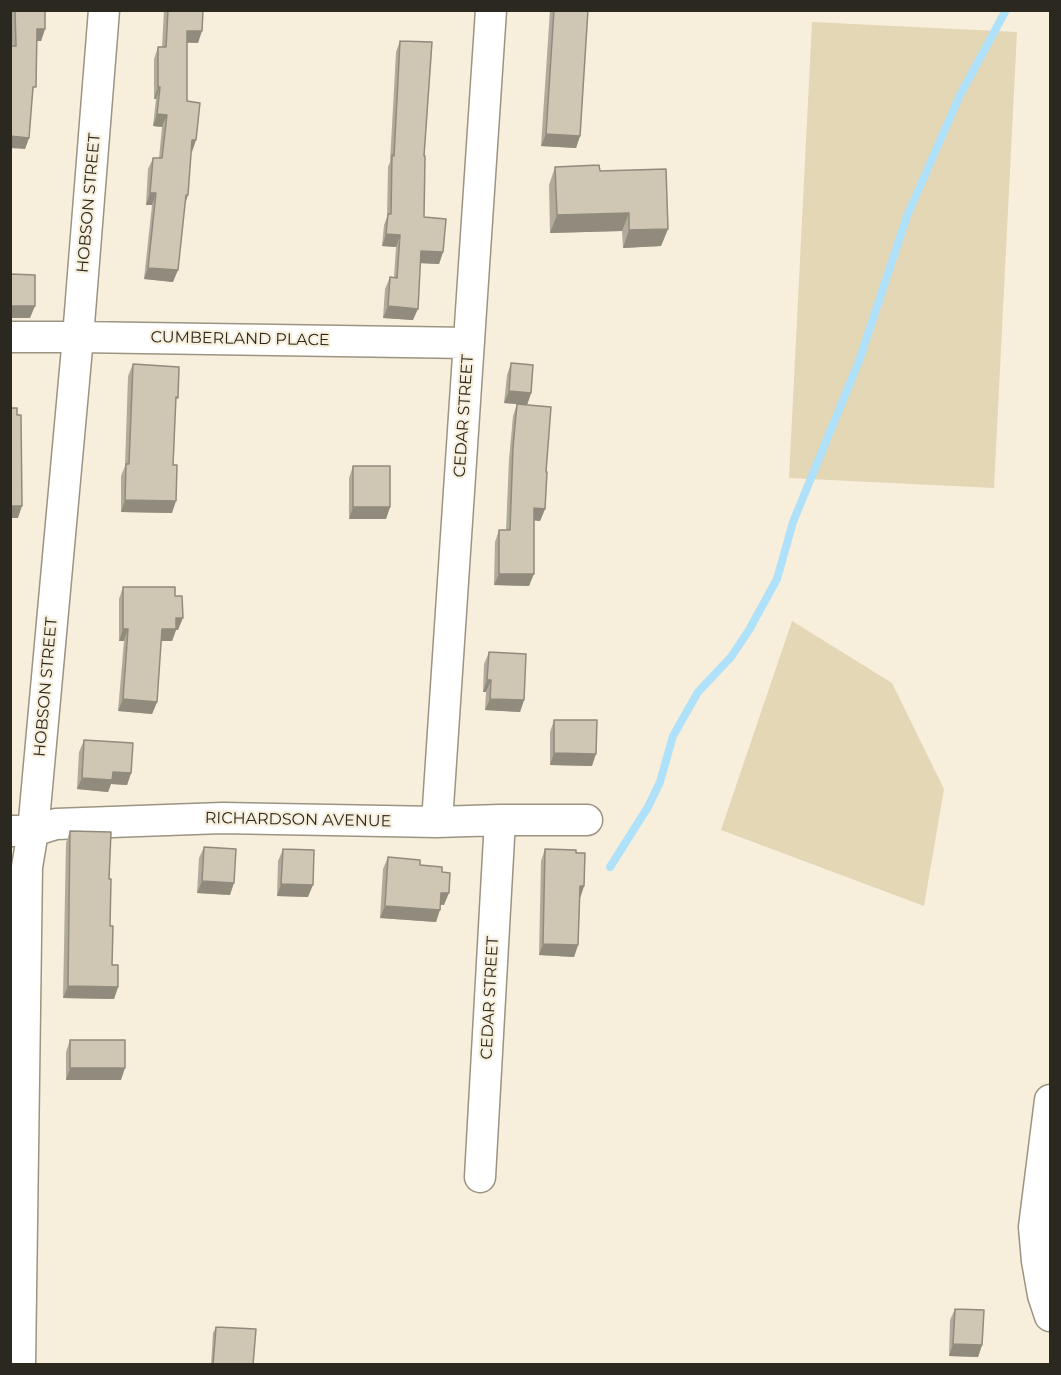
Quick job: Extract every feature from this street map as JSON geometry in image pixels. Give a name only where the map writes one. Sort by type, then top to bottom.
[{"type":"street","name":"HOBSON STREET","points":[[20,1365],[27,867],[22,831],[78,337],[104,10]]},
{"type":"street","name":"CEDAR STREET","points":[[437,822],[490,10]]},
{"type":"street","name":"CUMBERLAND PLACE","points":[[10,337],[469,343]]},
{"type":"street","name":"RICHARDSON AVENUE","points":[[22,831],[56,824],[222,818],[437,822],[586,820]]},
{"type":"street","name":"CEDAR STREET","points":[[480,1177],[500,820]]},
{"type":"street","points":[[1050,1100],[1034,1227],[1036,1261],[1050,1316]]},
{"type":"shaded area","points":[[812,22],[1017,32],[994,488],[789,478]]},
{"type":"shaded area","points":[[792,621],[892,683],[944,789],[924,906],[721,830]]},
{"type":"building","points":[[15,10],[45,10],[45,29],[37,29],[36,87],[33,87],[29,138],[10,136],[10,46],[16,46]]},
{"type":"building","points":[[168,10],[203,10],[202,31],[187,31],[187,101],[200,103],[196,140],[192,140],[188,195],[186,195],[178,270],[148,268],[156,193],[150,193],[153,158],[162,158],[167,115],[157,114],[160,87],[158,87],[158,47],[166,47]]},
{"type":"building","points":[[554,10],[588,10],[580,136],[546,134]]},
{"type":"building","points":[[400,41],[432,42],[424,156],[424,217],[446,219],[443,252],[421,251],[418,309],[388,306],[390,277],[397,278],[400,235],[386,234],[388,214],[391,214],[392,155],[394,156]]},
{"type":"building","points":[[599,165],[600,171],[666,169],[668,229],[629,230],[629,213],[557,215],[555,167]]},
{"type":"building","points":[[10,274],[35,275],[35,306],[10,306]]},
{"type":"building","points":[[511,363],[533,365],[531,393],[509,391]]},
{"type":"building","points":[[133,364],[179,367],[173,465],[177,465],[176,501],[125,500],[126,464],[129,464]]},
{"type":"building","points":[[517,404],[551,407],[545,509],[534,508],[534,574],[499,574],[499,530],[510,530]]},
{"type":"building","points":[[10,408],[17,408],[17,415],[21,415],[22,506],[10,506]]},
{"type":"building","points":[[353,466],[390,466],[390,507],[353,507]]},
{"type":"building","points":[[123,587],[175,587],[175,596],[182,596],[183,618],[176,618],[176,629],[162,629],[157,702],[123,699],[128,629],[123,629]]},
{"type":"building","points":[[489,652],[526,654],[524,700],[490,699],[491,680],[487,680]]},
{"type":"building","points":[[554,720],[597,720],[596,754],[554,753]]},
{"type":"building","points":[[84,740],[133,743],[131,773],[113,772],[112,780],[82,778]]},
{"type":"building","points":[[70,831],[111,832],[110,926],[113,926],[112,965],[118,965],[118,987],[68,986]]},
{"type":"building","points":[[204,847],[236,849],[234,883],[202,881]]},
{"type":"building","points":[[283,849],[314,850],[313,885],[281,884]]},
{"type":"building","points":[[545,849],[576,850],[576,853],[585,853],[584,886],[580,886],[578,945],[543,944]]},
{"type":"building","points":[[388,857],[420,860],[420,865],[442,867],[442,872],[450,873],[449,893],[441,893],[440,910],[385,906]]},
{"type":"building","points":[[70,1040],[125,1040],[125,1068],[70,1068]]},
{"type":"building","points":[[955,1309],[984,1310],[982,1345],[953,1344]]},
{"type":"building","points":[[216,1327],[256,1329],[253,1365],[213,1365]]},
{"type":"waterway","points":[[610,867],[648,807],[660,782],[673,736],[698,692],[731,657],[777,579],[793,522],[859,361],[907,216],[960,95],[1006,10]]}]
